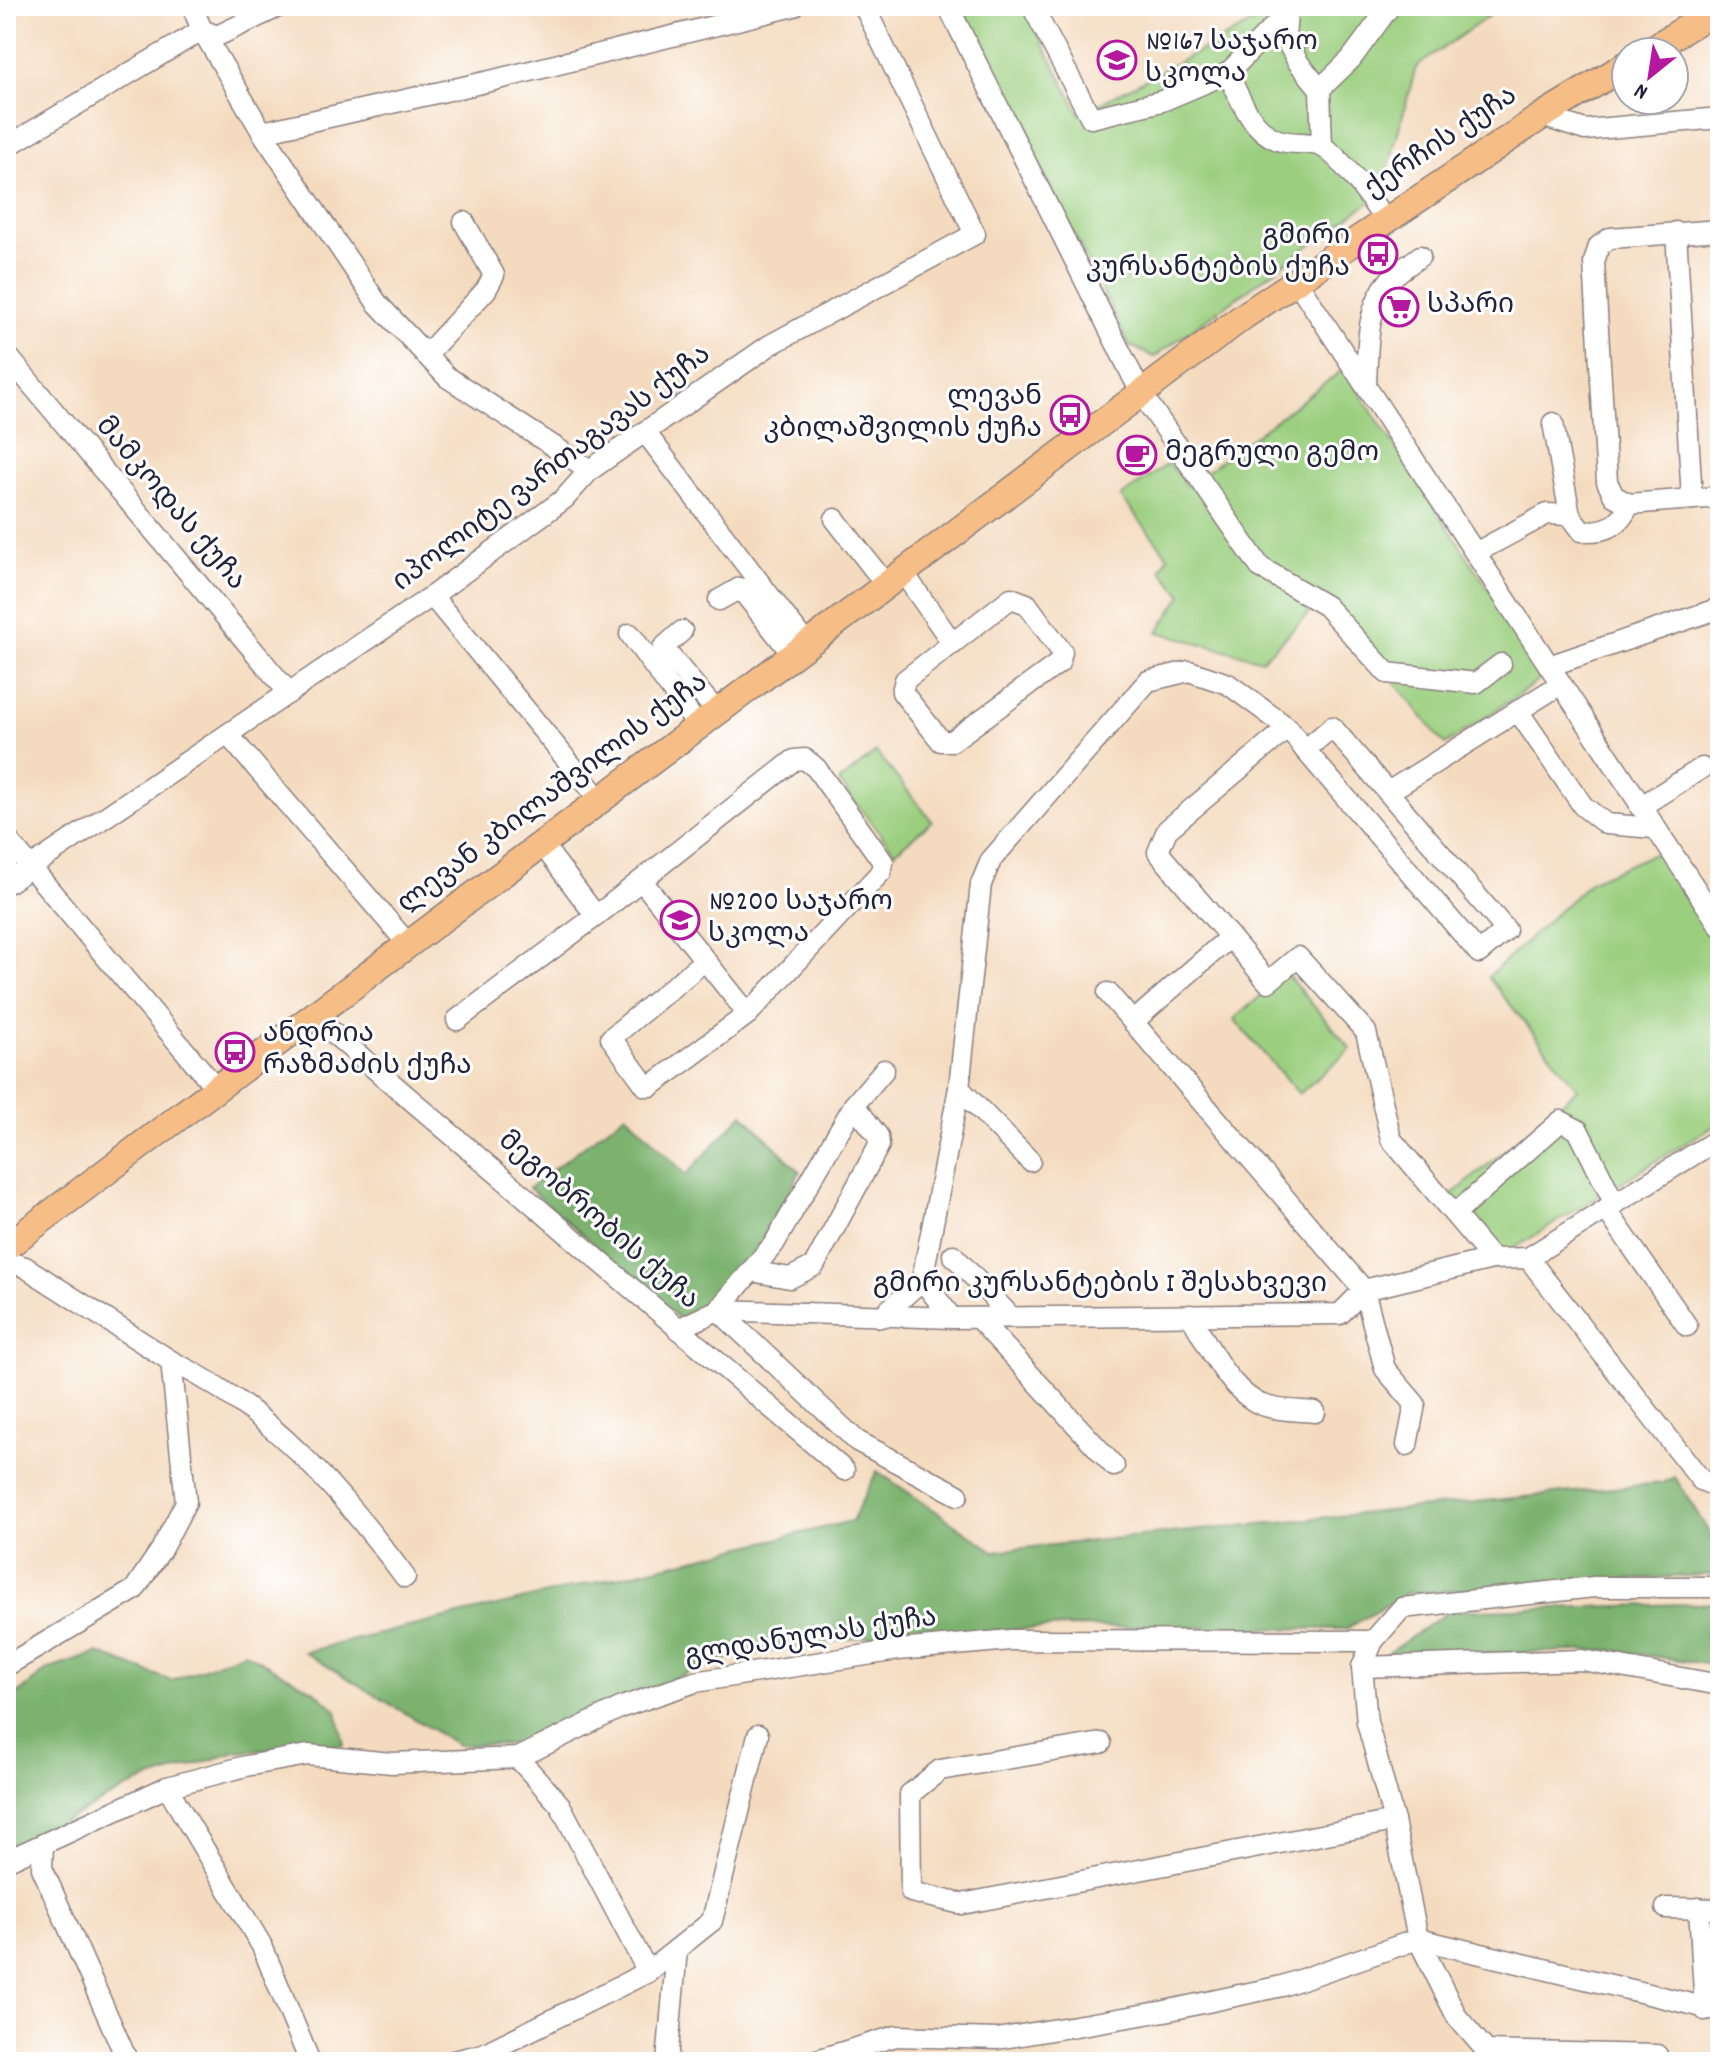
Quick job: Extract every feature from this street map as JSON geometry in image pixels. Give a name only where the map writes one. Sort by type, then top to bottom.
[{"type":"main road","points":[[1674,36],[1720,8]]},
{"type":"main road","name":"ქერჩის ქუჩა","points":[[1296,280],[1542,116],[1610,75]]},
{"type":"main road","name":"ლევან კბილაშვილის ქუჩა","points":[[6,1247],[1141,393],[1296,280]]},
{"type":"street","points":[[192,6],[202,30],[262,132],[377,303],[447,377],[590,470]]},
{"type":"street","points":[[202,30],[217,36],[280,6]]},
{"type":"street","points":[[262,132],[490,81],[794,6]]},
{"type":"street","name":"იპოლიტე ვართაგავას ქუჩა","points":[[6,884],[230,737],[432,596],[564,499],[590,470],[770,345],[975,234],[864,6]]},
{"type":"street","points":[[948,6],[1141,393],[1260,567],[1326,606],[1387,673],[1476,683],[1501,664]]},
{"type":"street","points":[[1032,6],[1091,118],[1162,101],[1228,73],[1288,10]]},
{"type":"street","points":[[1320,89],[1351,59],[1390,6]]},
{"type":"street","points":[[1288,10],[1285,38],[1298,62],[1320,89],[1322,146]]},
{"type":"street","points":[[6,147],[202,30]]},
{"type":"street","points":[[1228,73],[1240,102],[1256,125],[1277,140],[1322,146],[1364,189],[1385,221]]},
{"type":"street","points":[[1542,116],[1585,130],[1720,118]]},
{"type":"street","points":[[426,355],[486,290],[494,275],[464,222]]},
{"type":"street","points":[[1720,230],[1610,238],[1599,246],[1594,262],[1607,482],[1614,496],[1629,504],[1720,497]]},
{"type":"street","points":[[1676,232],[1692,499]]},
{"type":"street","points":[[1366,384],[1369,329],[1374,307],[1390,280],[1420,256]]},
{"type":"street","points":[[1296,280],[1720,926]]},
{"type":"street","name":"მამკოდას ქუჩა","points":[[6,354],[289,693]]},
{"type":"street","points":[[1553,423],[1570,515],[1582,531],[1602,532],[1623,519],[1629,504]]},
{"type":"street","points":[[645,432],[800,650]]},
{"type":"street","points":[[1477,552],[1547,514],[1570,515]]},
{"type":"street","points":[[835,519],[895,578],[953,644]]},
{"type":"street","points":[[719,600],[740,588],[800,650]]},
{"type":"street","points":[[432,596],[600,800]]},
{"type":"street","points":[[1011,598],[1027,604],[1062,652],[1059,663],[952,741],[941,741],[902,692],[905,680],[953,644],[1011,598]]},
{"type":"street","points":[[1549,666],[1720,608]]},
{"type":"street","points":[[682,631],[663,648],[707,719]]},
{"type":"street","points":[[630,634],[707,719]]},
{"type":"street","points":[[881,1317],[922,1280],[959,1088],[981,884],[991,860],[1148,681],[1189,671],[1228,684],[1288,728],[1305,750],[1479,953],[1506,930],[1332,727],[1305,750]]},
{"type":"street","points":[[1388,792],[1561,684]]},
{"type":"street","points":[[1518,711],[1583,806],[1606,824],[1654,828]]},
{"type":"street","points":[[1288,728],[1167,830],[1158,852],[1268,982],[1298,957],[1366,1032],[1391,1139],[1492,1259]]},
{"type":"street","points":[[230,737],[408,944]]},
{"type":"street","points":[[457,1020],[642,881],[794,760],[805,759],[816,768],[883,862],[881,872],[748,1014],[651,1086],[639,1081],[611,1038],[704,961]]},
{"type":"street","points":[[1640,807],[1702,768]]},
{"type":"street","points":[[6,838],[217,1089]]},
{"type":"street","points":[[542,844],[596,916]]},
{"type":"street","points":[[642,881],[748,1014]]},
{"type":"street","points":[[1133,1022],[1230,937]]},
{"type":"street","points":[[1108,993],[1364,1290],[1385,1369],[1415,1404],[1407,1445]]},
{"type":"street","name":"მეგობრობის ქუჩა","points":[[313,1016],[844,1470]]},
{"type":"street","points":[[884,1070],[854,1105],[774,1244],[718,1310],[857,1441],[958,1495]]},
{"type":"street","points":[[959,1088],[1030,1161]]},
{"type":"street","points":[[751,1271],[790,1278],[814,1266],[879,1145],[878,1136],[854,1105]]},
{"type":"street","points":[[1455,1214],[1561,1121],[1578,1130],[1610,1207],[1687,1326]]},
{"type":"street","points":[[1720,1138],[1528,1258],[1701,1480],[1720,1488]]},
{"type":"street","points":[[953,1255],[1011,1317]]},
{"type":"street","name":"გმირი კურსანტების I შესახვევი","points":[[678,1329],[718,1310],[952,1318],[1340,1314],[1364,1290],[1492,1259],[1528,1258]]},
{"type":"street","points":[[6,1261],[25,1267],[171,1361],[208,1379],[290,1443],[351,1503],[405,1577]]},
{"type":"street","points":[[922,1280],[952,1318]]},
{"type":"street","points":[[1190,1315],[1227,1376],[1254,1401],[1277,1408],[1315,1412]]},
{"type":"street","points":[[978,1318],[1114,1466]]},
{"type":"street","points":[[6,1666],[134,1590],[161,1550],[186,1502],[171,1361]]},
{"type":"street","points":[[1658,2062],[1657,2055],[1492,2056],[1457,2017],[1418,1939],[1394,1821],[1367,1722],[1362,1667],[1373,1641],[1402,1608],[1594,1587],[1720,1587]]},
{"type":"street","name":"გლდანულას ქუჩა","points":[[6,1861],[167,1787],[246,1766],[308,1755],[392,1763],[518,1758],[622,1707],[695,1682],[898,1650],[1011,1640],[1373,1641]]},
{"type":"street","points":[[1362,1667],[1582,1660],[1720,1685]]},
{"type":"street","points":[[450,2062],[483,2054],[648,1972],[712,1921],[758,1735]]},
{"type":"street","points":[[1101,1743],[940,1770],[910,1794],[911,1892],[962,1904],[1394,1821]]},
{"type":"street","points":[[518,1758],[560,1805],[648,1972]]},
{"type":"street","points":[[167,1787],[262,1946],[310,2062]]},
{"type":"street","points":[[43,1844],[42,1868],[128,2062]]},
{"type":"street","points":[[1666,1908],[1720,1909]]},
{"type":"street","points":[[810,2062],[896,2036],[997,2039],[1165,2011],[1282,1986],[1418,1939],[1713,2011],[1699,1908]]},
{"type":"street","points":[[667,2062],[677,1949]]},
{"type":"green space","points":[[961,6],[1023,6],[1080,114],[1285,6],[1503,6],[1416,67],[1381,194],[1154,357],[1129,345]]},
{"type":"green space","points":[[1344,369],[1546,676],[1445,745],[1334,605],[1314,608],[1262,660],[1158,632],[1182,595],[1161,570],[1168,556],[1121,497],[1169,463],[1187,486]]},
{"type":"green space","points":[[876,752],[932,821],[895,852],[839,782]]},
{"type":"green space","points":[[1660,851],[1720,941],[1720,1122],[1508,1252],[1495,1249],[1451,1196],[1578,1089],[1488,977],[1591,881]]},
{"type":"green space","points":[[1286,974],[1351,1049],[1299,1094],[1234,1019]]},
{"type":"green space","points":[[626,1114],[686,1175],[743,1114],[800,1172],[741,1276],[682,1321],[529,1188]]},
{"type":"green space","points":[[877,1471],[994,1551],[1662,1483],[1675,1477],[1720,1550],[1720,1574],[1407,1593],[1346,1629],[1069,1627],[862,1637],[719,1660],[516,1744],[458,1745],[304,1652],[852,1521]]},
{"type":"green space","points":[[1720,1603],[1720,1666],[1612,1650],[1384,1656],[1449,1611]]},
{"type":"green space","points":[[244,1652],[315,1691],[337,1711],[344,1745],[236,1752],[135,1784],[6,1852],[6,1704],[47,1670],[98,1653],[172,1681]]},
{"type":"place","name":"№167 საჯარო სკოლა","points":[[1117,60]]},
{"type":"place","name":"გმირი კურსანტების ქუჩა","points":[[1378,254]]},
{"type":"place","name":"სპარი","points":[[1399,307]]},
{"type":"place","name":"ლევან კბილაშვილის ქუჩა","points":[[1070,415]]},
{"type":"place","name":"მეგრული გემო","points":[[1137,455]]},
{"type":"place","name":"№200 საჯარო სკოლა","points":[[680,920]]},
{"type":"place","name":"ანდრია რაზმაძის ქუჩა","points":[[235,1052]]}]
